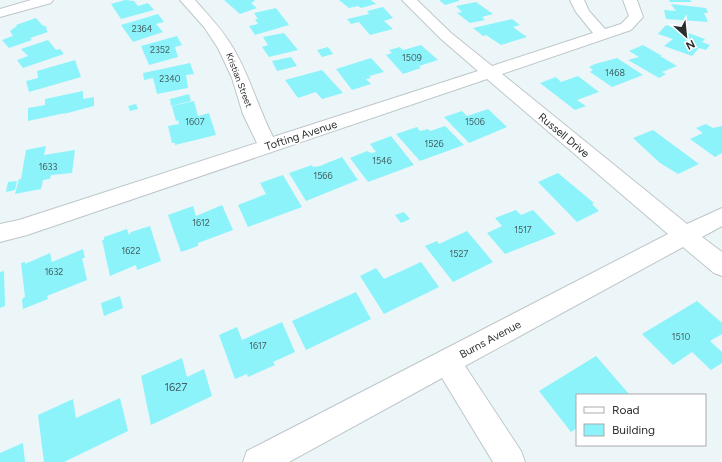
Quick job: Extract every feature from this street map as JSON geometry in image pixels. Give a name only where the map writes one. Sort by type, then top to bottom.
[{"type":"street","points":[[0,13],[46,0]]},
{"type":"street","name":"Kristian Street","points":[[187,0],[210,24],[226,48],[240,78],[252,114],[268,146]]},
{"type":"street","name":"Russell Drive","points":[[409,0],[446,36],[722,266]]},
{"type":"street","points":[[577,0],[583,12],[602,35]]},
{"type":"street","name":"Tofting Avenue","points":[[0,233],[19,229],[626,27],[636,17],[630,0]]},
{"type":"street","name":"Burns Avenue","points":[[258,462],[722,216]]},
{"type":"street","points":[[447,362],[510,462]]},
{"type":"building","points":[[125,0],[134,1],[138,6],[148,3],[154,10],[121,19],[111,4]]},
{"type":"building","points":[[224,0],[254,0],[255,1],[251,3],[257,8],[240,14]]},
{"type":"building","points":[[339,0],[371,0],[376,4],[361,8],[358,6],[349,8]]},
{"type":"building","points":[[439,0],[459,0],[459,1],[445,5]]},
{"type":"building","points":[[669,0],[690,0],[692,2],[670,2]]},
{"type":"building","points":[[476,2],[493,14],[482,17],[485,20],[470,23],[457,13],[462,12],[456,6]]},
{"type":"building","points":[[671,4],[706,8],[708,13],[704,13],[708,22],[666,19],[664,10],[676,11]]},
{"type":"building","points":[[383,7],[393,18],[384,21],[393,29],[370,35],[359,22],[351,24],[347,19],[369,14],[367,11]]},
{"type":"building","points":[[276,8],[289,25],[255,35],[249,26],[258,24],[255,19],[258,19],[254,13]]},
{"type":"building","points":[[158,14],[164,22],[156,24],[163,32],[133,42],[121,25]]},
{"type":"building","points":[[36,18],[42,25],[47,27],[46,29],[48,32],[30,38],[32,40],[9,48],[2,40],[13,36],[10,31],[17,26],[16,25]]},
{"type":"building","points":[[512,19],[520,25],[513,27],[527,37],[501,45],[486,35],[483,36],[473,28]]},
{"type":"building","points":[[666,25],[705,39],[702,42],[710,45],[706,50],[699,48],[692,56],[664,46],[673,39],[658,34]]},
{"type":"building","points":[[284,33],[298,50],[269,57],[262,47],[268,45],[263,37]]},
{"type":"building","points":[[177,36],[182,45],[175,47],[178,57],[149,65],[141,46]]},
{"type":"building","points":[[48,40],[56,50],[60,49],[64,54],[23,68],[17,60],[28,56],[21,49]]},
{"type":"building","points":[[421,45],[438,60],[419,66],[421,68],[403,74],[386,55],[392,53],[389,50],[400,47],[403,50]]},
{"type":"building","points":[[643,45],[677,66],[662,72],[666,74],[659,78],[628,60],[639,57],[629,51]]},
{"type":"building","points":[[328,47],[333,54],[322,57],[317,50]]},
{"type":"building","points":[[291,57],[297,66],[277,71],[272,61]]},
{"type":"building","points":[[371,58],[384,72],[369,76],[371,78],[366,79],[371,84],[352,90],[336,69]]},
{"type":"building","points":[[617,58],[643,75],[612,87],[590,72],[593,70],[589,67]]},
{"type":"building","points":[[75,60],[81,77],[29,92],[26,81],[38,78],[37,71]]},
{"type":"building","points":[[190,63],[194,74],[186,75],[188,88],[157,94],[153,78],[144,80],[143,73]]},
{"type":"building","points":[[322,70],[343,93],[322,99],[316,92],[298,98],[285,80]]},
{"type":"building","points":[[578,76],[599,92],[577,100],[586,106],[575,110],[540,83],[556,77],[561,82]]},
{"type":"building","points":[[83,91],[83,99],[94,97],[94,106],[28,121],[28,108],[45,105],[45,99]]},
{"type":"building","points":[[189,94],[191,101],[171,106],[170,99]]},
{"type":"building","points":[[194,101],[198,116],[209,113],[216,135],[175,145],[175,143],[172,143],[168,126],[179,124],[178,120],[176,121],[172,106]]},
{"type":"building","points":[[136,104],[138,109],[130,111],[128,106]]},
{"type":"building","points":[[488,109],[507,127],[469,143],[444,117],[462,111],[467,116]]},
{"type":"building","points":[[706,124],[713,128],[722,126],[722,153],[715,157],[690,139],[703,133],[696,128]]},
{"type":"building","points":[[445,126],[464,145],[420,161],[396,134],[417,127],[420,131],[428,129],[430,131]]},
{"type":"building","points":[[653,130],[699,164],[678,174],[660,163],[633,138]]},
{"type":"building","points":[[391,136],[414,165],[368,182],[350,158],[367,151],[371,153],[376,152],[370,144]]},
{"type":"building","points":[[46,146],[44,155],[75,150],[72,173],[51,175],[50,179],[43,180],[41,189],[15,194],[19,179],[21,179],[26,150]]},
{"type":"building","points":[[342,157],[358,180],[306,201],[289,173],[312,165],[313,167],[320,166]]},
{"type":"building","points":[[558,173],[594,203],[592,204],[599,211],[577,222],[538,182]]},
{"type":"building","points":[[283,175],[302,207],[248,227],[238,205],[266,194],[260,183]]},
{"type":"building","points":[[17,181],[15,190],[6,192],[8,182]]},
{"type":"building","points":[[222,205],[233,230],[198,243],[198,246],[181,252],[168,215],[193,206],[196,216]]},
{"type":"building","points":[[516,210],[521,215],[533,210],[556,234],[505,254],[487,233],[502,226],[495,218]]},
{"type":"building","points":[[404,212],[410,219],[401,223],[395,215]]},
{"type":"building","points":[[150,226],[161,261],[137,270],[136,265],[110,276],[102,240],[104,240],[104,237],[127,229],[129,235],[131,232]]},
{"type":"building","points":[[467,231],[493,262],[453,282],[425,246],[437,241],[439,244]]},
{"type":"building","points":[[83,249],[85,258],[82,258],[87,280],[47,296],[48,299],[23,309],[22,299],[25,297],[21,263],[25,262],[25,264],[50,253],[52,262]]},
{"type":"building","points":[[421,262],[439,287],[384,314],[360,276],[376,268],[384,279]]},
{"type":"building","points":[[4,271],[5,306],[0,308],[0,272]]},
{"type":"building","points":[[356,292],[371,319],[306,350],[292,321]]},
{"type":"building","points":[[120,296],[123,308],[104,316],[101,303]]},
{"type":"building","points":[[697,301],[722,323],[722,334],[710,341],[722,352],[722,363],[711,370],[692,352],[673,365],[642,334]]},
{"type":"building","points":[[282,322],[295,352],[273,362],[275,365],[248,377],[247,374],[235,379],[219,335],[237,327],[242,340]]},
{"type":"building","points":[[596,356],[629,394],[576,394],[576,429],[571,432],[539,391]]},
{"type":"building","points":[[182,358],[187,377],[204,369],[212,396],[151,425],[141,376]]},
{"type":"building","points":[[120,398],[128,431],[64,462],[44,462],[38,415],[73,399],[76,418]]},
{"type":"building","points":[[23,443],[25,462],[0,462],[0,453]]}]
